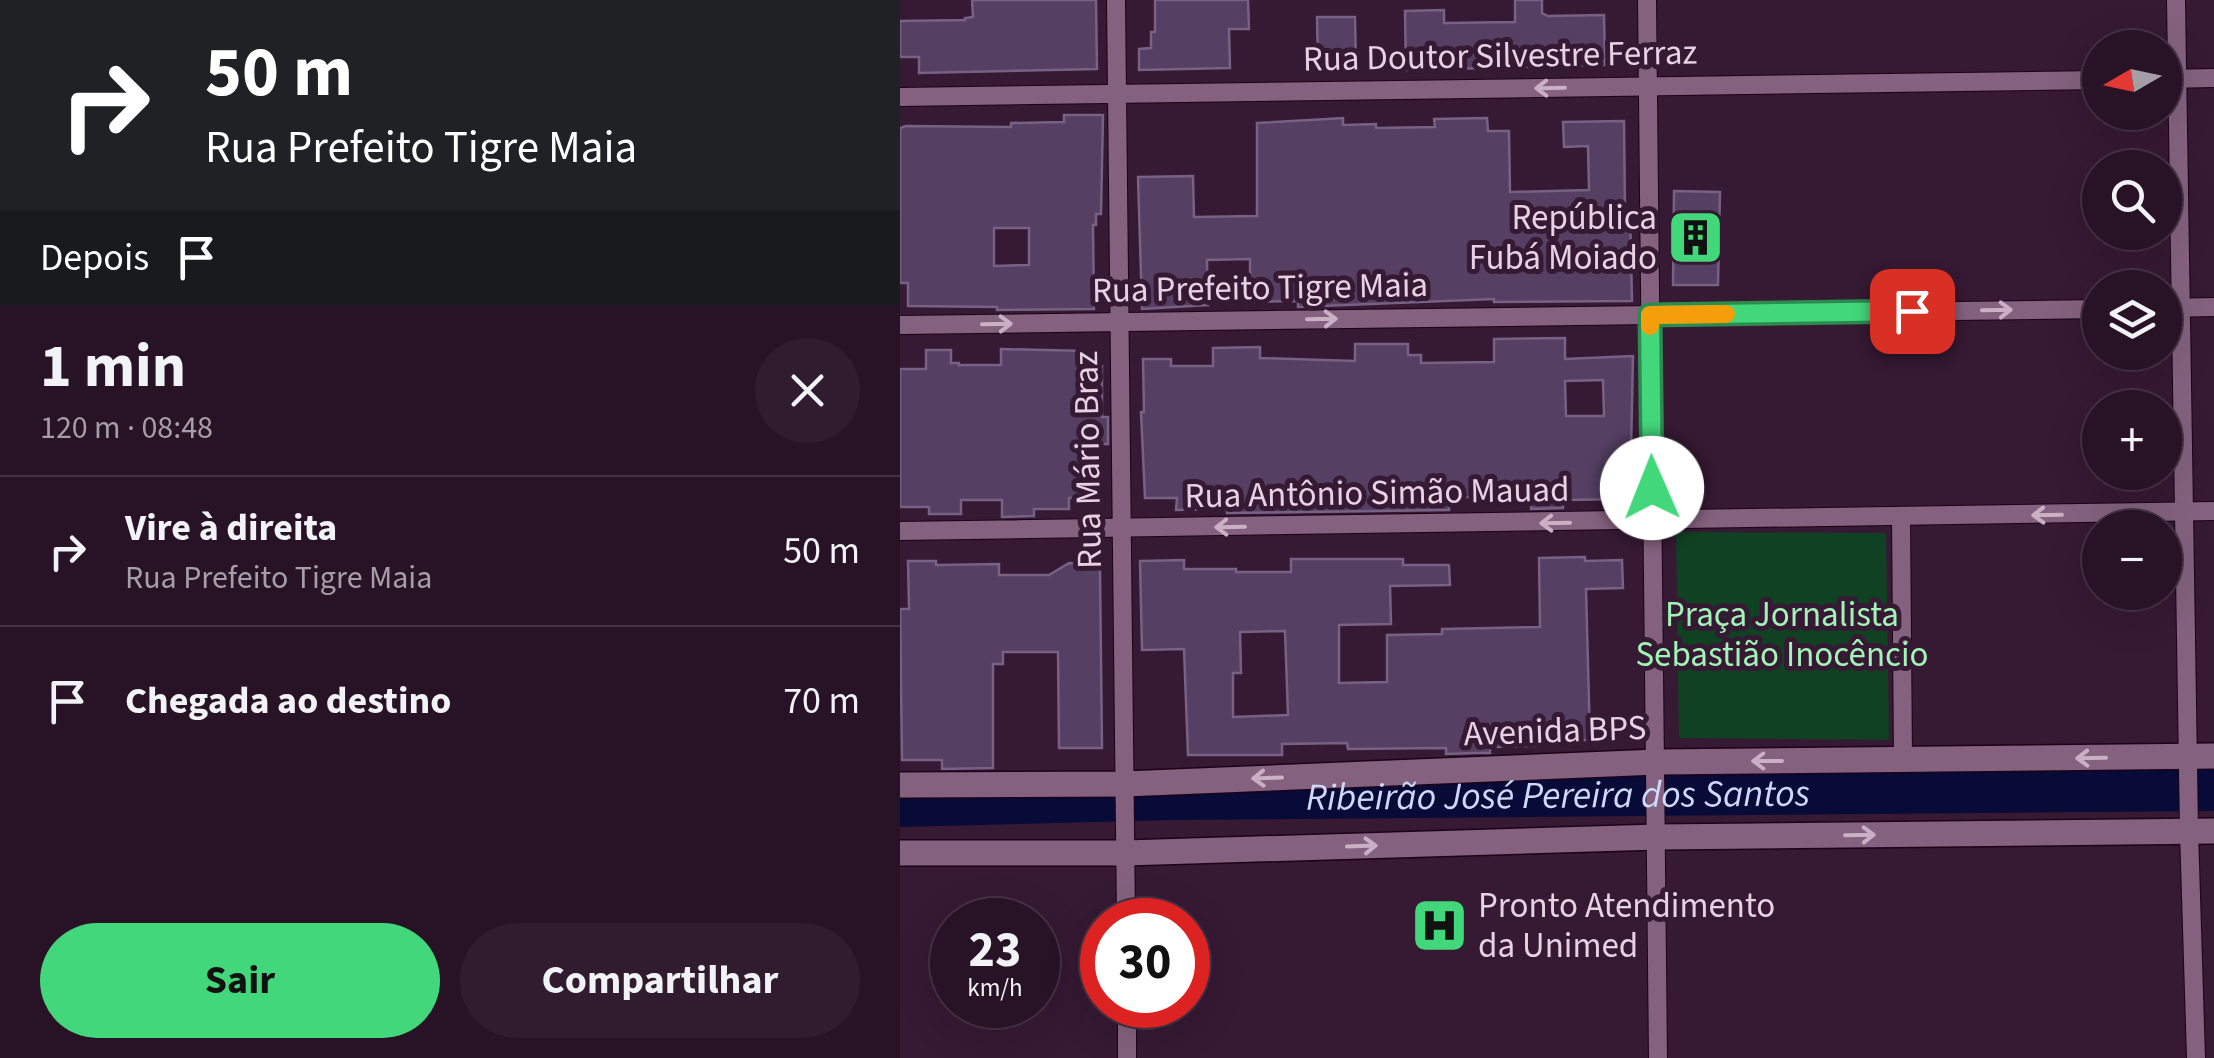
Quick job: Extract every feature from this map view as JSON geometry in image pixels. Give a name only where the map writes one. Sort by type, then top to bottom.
[{"type":"main road","name":"Avenida BPS","points":[[900,785],[1124,791],[1903,761],[2197,761]]},
{"type":"main road","points":[[900,853],[1658,831],[2198,826]]},
{"type":"street","name":"Rua Mário Braz","points":[[1116,0],[1126,898]]},
{"type":"street","points":[[1646,0],[1658,1058]]},
{"type":"street","points":[[2174,30],[2176,0]]},
{"type":"street","points":[[2182,79],[2214,78]]},
{"type":"street","name":"Rua Doutor Silvestre Ferraz","points":[[900,98],[2082,80]]},
{"type":"street","points":[[2171,130],[2173,270]]},
{"type":"street","points":[[2182,308],[2214,307]]},
{"type":"street","name":"Rua Prefeito Tigre Maia","points":[[900,325],[2082,309]]},
{"type":"street","points":[[2177,370],[2197,761],[2196,1058]]},
{"type":"street","name":"Rua Antônio Simão Mauad","points":[[900,531],[2214,511]]},
{"type":"street","points":[[1901,518],[1903,761]]},
{"type":"street","points":[[1127,1028],[1128,1058]]},
{"type":"green space","name":"Praça Jornalista Sebastião Inocêncio","points":[[1676,532],[1886,533],[1889,740],[1679,738]]},
{"type":"building","points":[[972,0],[1096,0],[1097,69],[919,73],[919,57],[900,57],[900,21],[965,20],[973,17]]},
{"type":"building","points":[[1155,0],[1248,0],[1249,29],[1229,29],[1230,68],[1139,70],[1139,49],[1151,48],[1151,32],[1155,32]]},
{"type":"building","points":[[1515,0],[1542,0],[1542,13],[1548,16],[1604,15],[1605,65],[1406,70],[1405,11],[1444,10],[1444,23],[1515,22]]},
{"type":"building","points":[[1317,17],[1355,17],[1356,66],[1318,67]]},
{"type":"building","points":[[1064,115],[1103,115],[1101,214],[1096,214],[1093,225],[1094,309],[908,306],[908,283],[900,283],[900,128],[1011,127],[1011,123],[1064,122]],"holes":[[[994,228],[1029,228],[1029,265],[994,266]]]},
{"type":"building","points":[[1343,118],[1343,125],[1376,124],[1376,128],[1435,127],[1434,119],[1487,118],[1488,131],[1509,131],[1510,192],[1589,190],[1588,146],[1564,147],[1563,122],[1624,121],[1632,301],[1494,299],[1298,307],[1298,301],[1250,302],[1250,259],[1207,260],[1208,305],[1142,309],[1138,177],[1193,176],[1194,217],[1257,216],[1257,123]]},
{"type":"building","name":"República Fubá Moiado","points":[[1674,191],[1720,192],[1718,285],[1673,285]]},
{"type":"building","points":[[1565,338],[1565,359],[1633,356],[1630,499],[1563,500],[1563,508],[1531,509],[1531,495],[1491,496],[1449,498],[1449,510],[1227,513],[1227,509],[1176,510],[1177,498],[1145,498],[1143,359],[1171,359],[1171,366],[1213,366],[1213,348],[1260,347],[1260,358],[1355,361],[1355,344],[1408,344],[1408,355],[1421,355],[1421,363],[1494,362],[1494,339]],"holes":[[[1603,380],[1604,416],[1566,416],[1565,381]]]},
{"type":"building","points":[[1001,349],[1085,351],[1085,358],[1095,358],[1094,366],[1102,366],[1102,417],[1108,417],[1108,444],[1098,444],[1098,498],[1069,498],[1069,509],[1034,509],[1034,516],[1002,517],[1002,500],[961,500],[961,514],[929,514],[929,507],[900,507],[900,369],[926,369],[926,350],[951,350],[951,363],[959,365],[1001,365]]},
{"type":"building","points":[[1539,558],[1622,560],[1623,588],[1586,589],[1590,740],[1536,741],[1536,746],[1490,747],[1490,753],[1446,754],[1446,748],[1348,749],[1347,743],[1282,744],[1282,755],[1188,755],[1184,649],[1142,650],[1140,561],[1184,560],[1184,569],[1236,572],[1291,572],[1291,559],[1403,559],[1403,565],[1449,565],[1450,585],[1390,586],[1391,624],[1339,625],[1339,683],[1387,682],[1387,635],[1442,634],[1442,629],[1540,627]],"holes":[[[1285,631],[1288,715],[1233,717],[1233,673],[1241,673],[1240,632]]]},
{"type":"building","points":[[908,561],[936,561],[936,565],[999,564],[999,575],[1049,575],[1069,563],[1089,564],[1100,570],[1102,748],[1059,748],[1058,652],[1003,652],[1003,664],[993,664],[993,768],[942,769],[942,760],[902,760],[900,609],[909,609]]},
{"type":"waterway","name":"Ribeirão José Pereira dos Santos","points":[[900,806],[1172,799],[2214,790]]},
{"type":"slow traffic","points":[[1650,326],[1650,315],[1726,314]]},
{"type":"place","name":"República Fubá Moiado","points":[[1696,238]]},
{"type":"place","name":"Pronto Atendimento da Unimed","points":[[1439,926]]},
{"type":"route","points":[[1652,488],[1650,315],[1912,311]]}]
